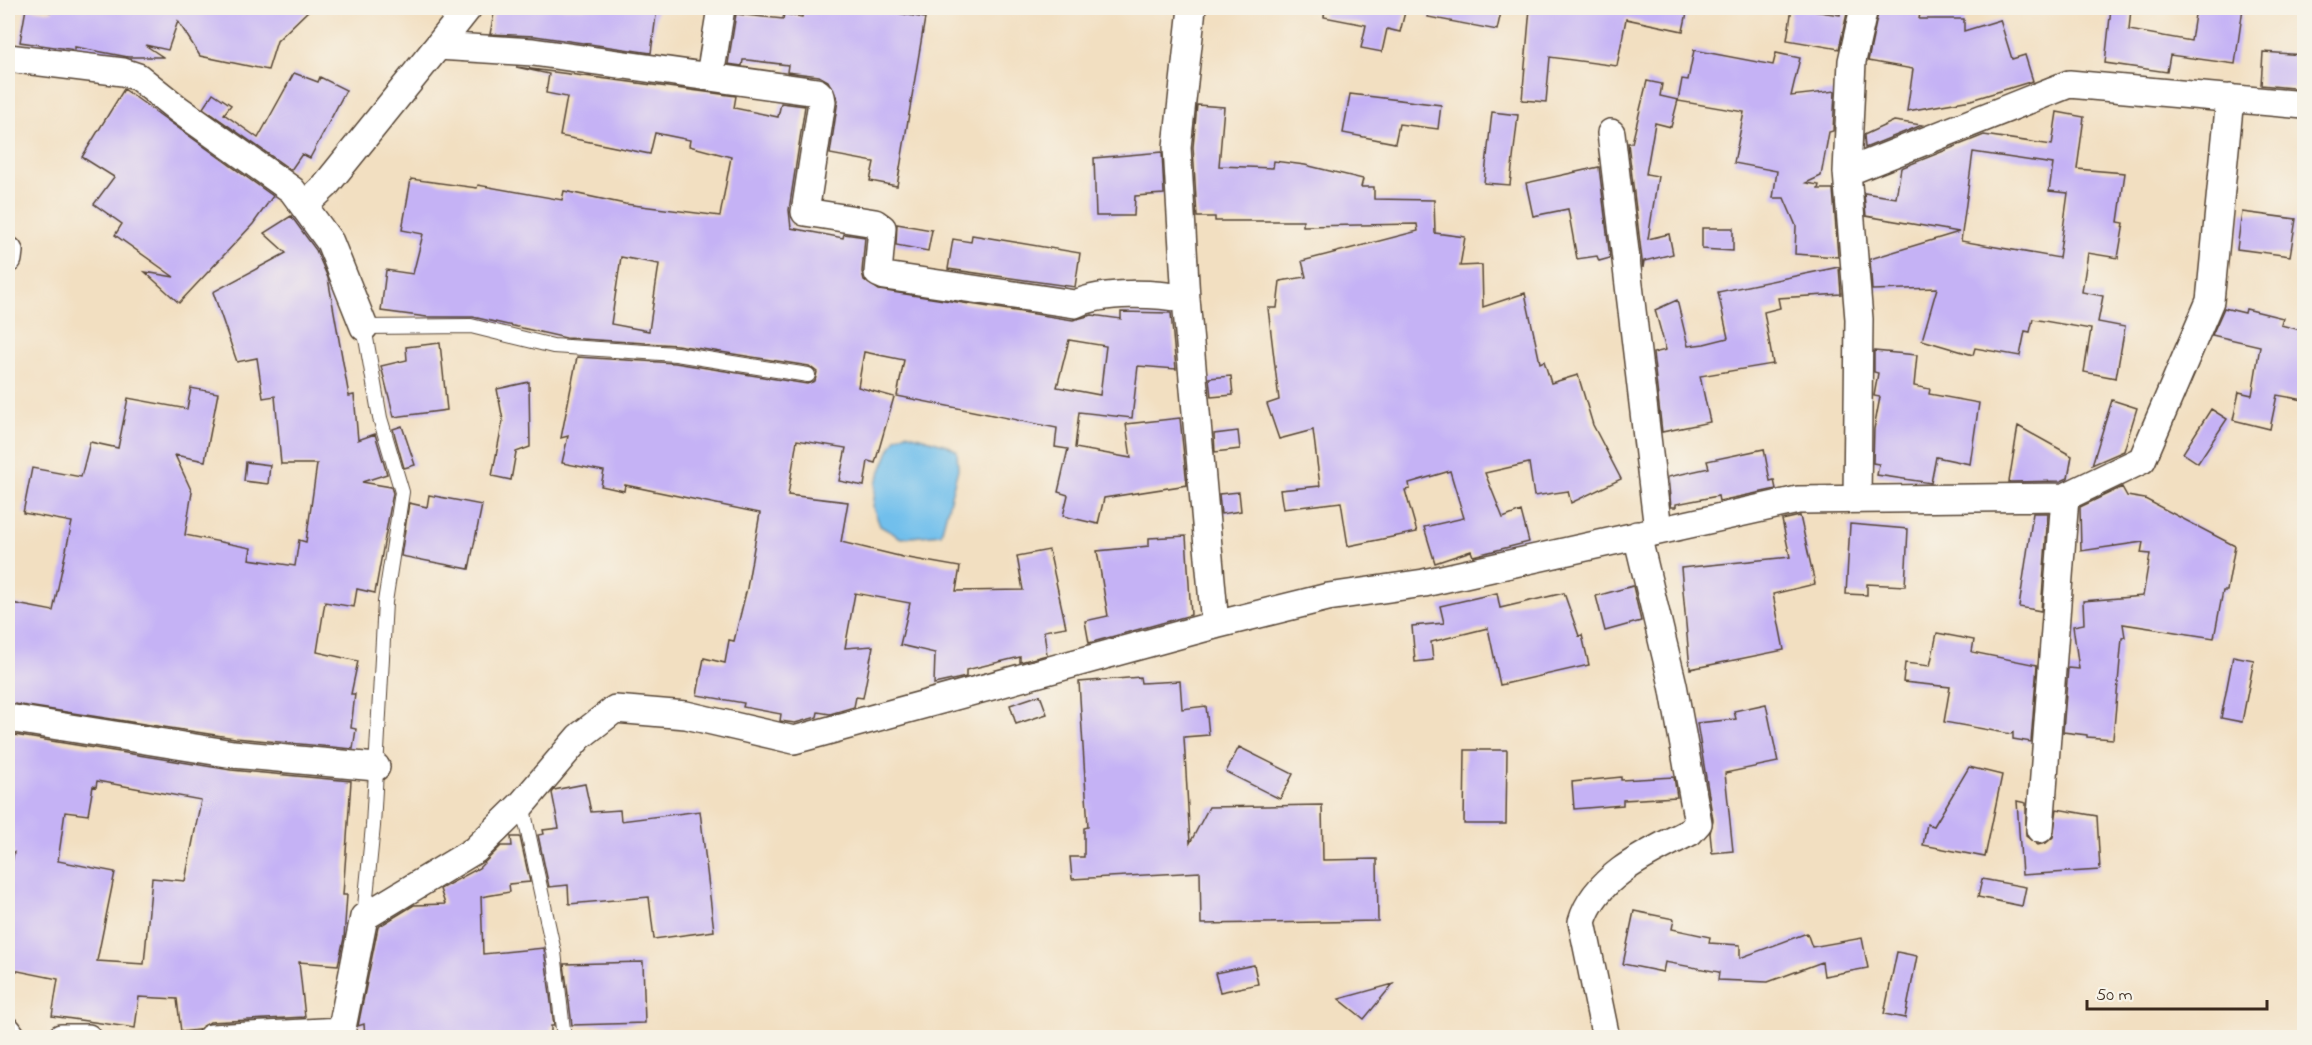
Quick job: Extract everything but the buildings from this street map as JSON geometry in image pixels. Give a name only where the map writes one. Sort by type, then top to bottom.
[{"type":"street","points":[[304,206],[325,186],[468,8]]},
{"type":"street","points":[[710,76],[721,8]]},
{"type":"street","points":[[1192,8],[1177,147],[1186,299],[1196,386],[1203,513],[1215,625]]},
{"type":"street","points":[[1857,499],[1859,319],[1847,172],[1852,61],[1864,8]]},
{"type":"street","points":[[438,46],[533,52],[817,92],[821,96],[805,212],[875,223],[882,228],[879,273],[885,276],[939,282],[1075,304],[1091,297],[1165,295],[1186,299]]},
{"type":"street","points":[[8,58],[123,72],[138,78],[292,190],[330,242],[364,327]]},
{"type":"street","points":[[1847,172],[2069,84],[2304,105]]},
{"type":"street","points":[[211,1038],[341,1034],[364,917],[475,850],[522,804],[579,737],[615,709],[686,715],[794,740],[1215,625],[1328,597],[1424,583],[1798,500],[2065,497],[2142,460],[2210,301],[2230,98]]},
{"type":"street","points":[[1606,1038],[1582,922],[1587,906],[1619,871],[1690,832],[1698,823],[1648,532],[1611,133]]},
{"type":"street","points":[[2040,829],[2065,497]]},
{"type":"street","points":[[8,718],[233,754],[376,767]]},
{"type":"street","points":[[8,1031],[13,1038]]},
{"type":"street","points":[[61,1038],[88,1038]]},
{"type":"lane","points":[[364,917],[376,767],[385,602],[402,492],[380,417],[364,327],[471,326],[553,346],[676,354],[808,375]]},
{"type":"lane","points":[[522,804],[554,952],[564,1038]]},
{"type":"water","points":[[906,433],[947,445],[957,451],[958,469],[941,534],[901,538],[880,526],[873,507],[876,483],[889,451],[896,438]]}]
